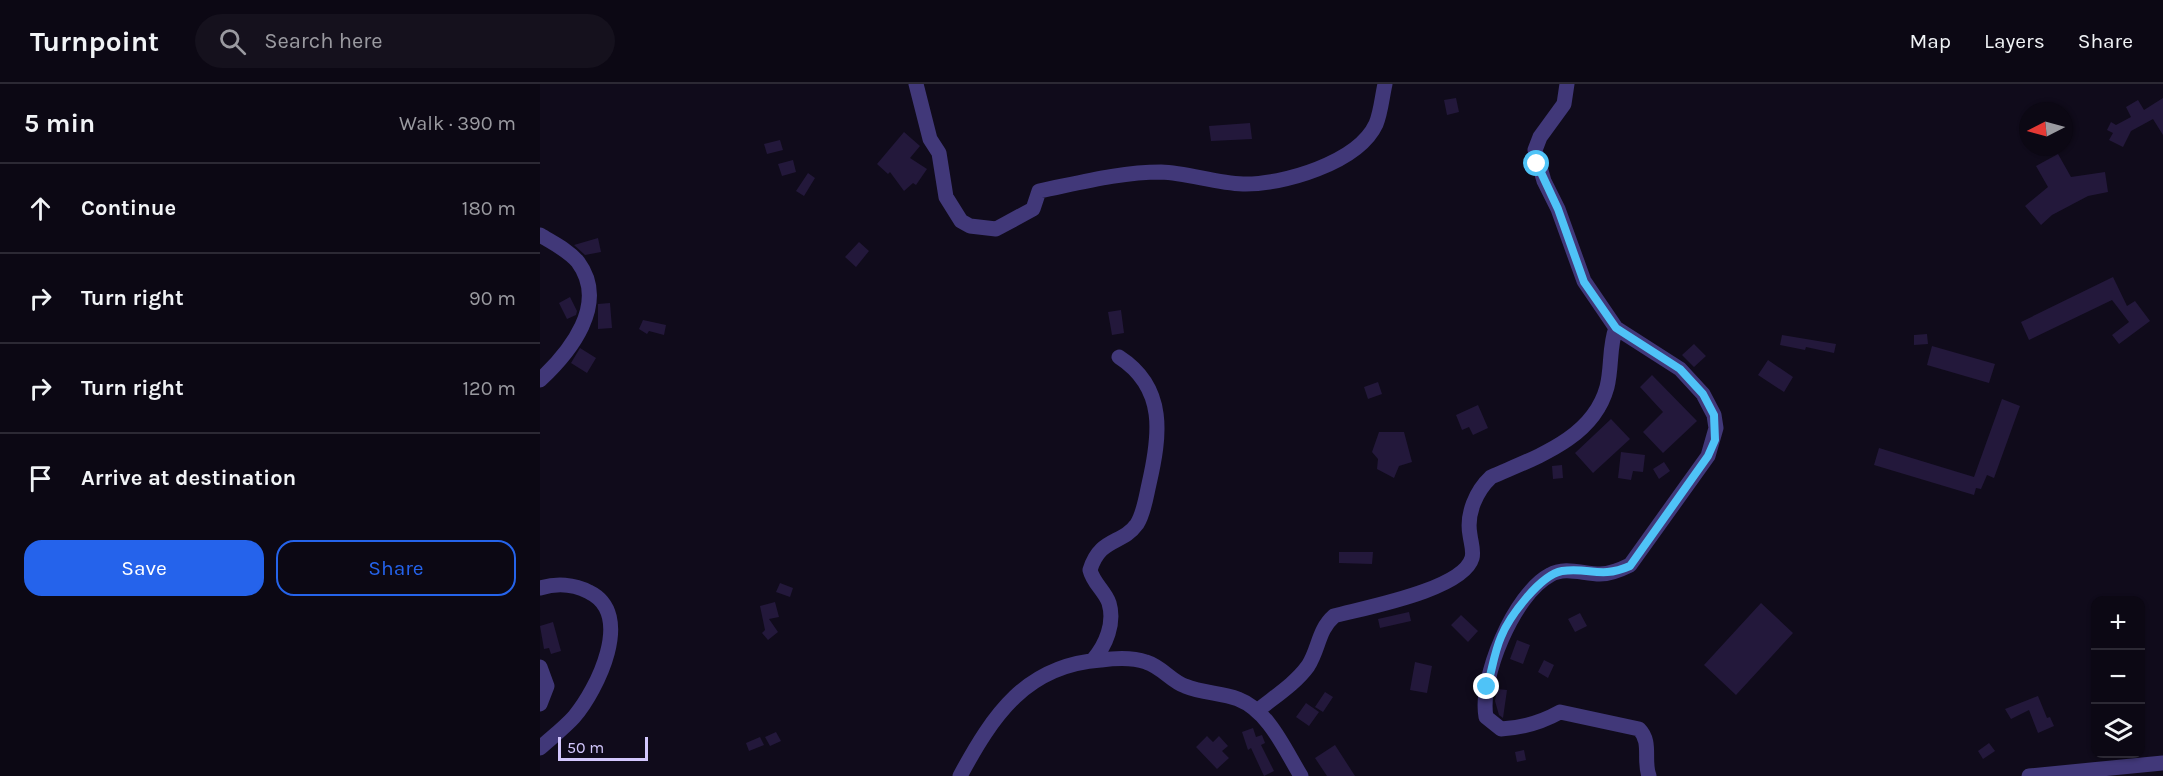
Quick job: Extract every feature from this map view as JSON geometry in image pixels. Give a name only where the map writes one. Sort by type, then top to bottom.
[{"type":"street","points":[[916,84],[930,139],[939,153],[950,208],[961,221],[984,229],[996,229],[1033,208],[1039,191],[1108,177],[1160,172],[1213,180],[1263,183],[1292,178],[1323,168],[1369,135],[1379,116],[1385,84]]},
{"type":"street","points":[[1567,84],[1564,104],[1535,150],[1537,164],[1558,209],[1584,282],[1616,328],[1680,369],[1703,394],[1714,415],[1715,440],[1702,465],[1630,566],[1614,573],[1563,571],[1549,575],[1532,592],[1501,636],[1484,705],[1486,717],[1501,729],[1516,728],[1549,718],[1560,712],[1639,729],[1647,743],[1649,776]]},
{"type":"street","points":[[540,235],[564,249],[577,261],[585,275],[589,291],[582,328],[559,362],[540,380]]},
{"type":"street","points":[[1257,711],[1299,678],[1316,651],[1323,628],[1334,616],[1424,592],[1466,569],[1472,558],[1470,517],[1483,485],[1491,477],[1570,438],[1588,423],[1600,408],[1607,385],[1612,337],[1616,328]]},
{"type":"street","points":[[1093,660],[1103,649],[1110,620],[1108,602],[1092,580],[1089,570],[1101,549],[1137,524],[1157,453],[1157,418],[1146,380],[1136,368],[1119,357]]},
{"type":"street","points":[[540,588],[556,585],[587,591],[605,604],[610,618],[606,658],[598,680],[574,716],[540,748]]},
{"type":"street","points":[[960,776],[990,724],[1015,694],[1046,674],[1078,662],[1117,658],[1148,662],[1187,687],[1240,700],[1257,711],[1301,776]]},
{"type":"street","points":[[540,667],[547,686],[540,704]]},
{"type":"street","points":[[2029,776],[2163,763]]},
{"type":"building","points":[[1456,98],[1459,112],[1447,115],[1444,100]]},
{"type":"building","points":[[2163,98],[2163,135],[2153,119],[2131,131],[2123,147],[2109,140],[2113,133],[2107,130],[2111,122],[2116,125],[2131,117],[2126,107],[2138,100],[2144,110]]},
{"type":"building","points":[[1250,123],[1252,139],[1211,141],[1209,126]]},
{"type":"building","points":[[904,132],[920,146],[910,158],[927,169],[916,185],[913,183],[904,191],[890,172],[888,174],[877,164]]},
{"type":"building","points":[[780,140],[783,150],[767,154],[764,144]]},
{"type":"building","points":[[2054,156],[2059,156],[2071,177],[2105,172],[2108,192],[2088,196],[2052,215],[2041,225],[2025,206],[2048,187],[2036,166]]},
{"type":"building","points":[[793,160],[796,172],[782,176],[778,164]]},
{"type":"building","points":[[808,173],[815,178],[804,196],[796,191]]},
{"type":"building","points":[[598,238],[601,252],[585,255],[574,245]]},
{"type":"building","points":[[859,242],[869,251],[856,267],[845,257]]},
{"type":"building","points":[[2113,277],[2127,306],[2135,301],[2150,321],[2119,344],[2112,335],[2129,322],[2112,300],[2029,340],[2021,322]]},
{"type":"building","points":[[570,297],[577,311],[576,315],[567,319],[559,303]]},
{"type":"building","points":[[610,303],[612,328],[598,329],[598,304]]},
{"type":"building","points":[[1121,310],[1124,333],[1112,335],[1108,312]]},
{"type":"building","points":[[643,320],[666,325],[664,335],[649,331],[647,334],[639,329]]},
{"type":"building","points":[[1927,334],[1928,344],[1914,345],[1914,335]]},
{"type":"building","points":[[1782,335],[1836,344],[1834,353],[1806,347],[1805,350],[1780,345]]},
{"type":"building","points":[[1694,344],[1706,356],[1694,367],[1682,355]]},
{"type":"building","points":[[1932,346],[1995,364],[1989,383],[1927,365]]},
{"type":"building","points":[[580,348],[596,358],[587,373],[571,363]]},
{"type":"building","points":[[1768,360],[1793,377],[1784,392],[1758,375]]},
{"type":"building","points":[[1652,375],[1697,421],[1663,453],[1643,432],[1663,412],[1640,387]]},
{"type":"building","points":[[1378,382],[1382,394],[1368,399],[1364,387]]},
{"type":"building","points":[[2002,399],[2020,406],[1994,478],[1987,475],[1981,489],[1976,488],[1974,495],[1874,465],[1879,448],[1974,477]]},
{"type":"building","points":[[1478,405],[1488,428],[1473,435],[1469,427],[1462,430],[1456,415]]},
{"type":"building","points":[[1611,419],[1630,439],[1593,473],[1575,453]]},
{"type":"building","points":[[1379,432],[1404,432],[1412,462],[1399,466],[1394,478],[1377,469],[1378,459],[1372,452]]},
{"type":"building","points":[[1621,452],[1645,455],[1643,472],[1633,471],[1631,480],[1618,478]]},
{"type":"building","points":[[1664,462],[1670,471],[1659,479],[1653,469]]},
{"type":"building","points":[[1562,465],[1563,478],[1553,479],[1552,466]]},
{"type":"building","points":[[1339,552],[1373,552],[1372,564],[1339,563]]},
{"type":"building","points":[[780,583],[793,588],[790,597],[776,592]]},
{"type":"building","points":[[775,602],[779,617],[769,619],[778,632],[768,640],[762,633],[765,630],[760,606]]},
{"type":"building","points":[[1761,603],[1793,633],[1736,695],[1704,665]]},
{"type":"building","points":[[1409,612],[1411,621],[1380,628],[1378,619]]},
{"type":"building","points":[[1580,613],[1587,626],[1575,632],[1568,619]]},
{"type":"building","points":[[1461,615],[1478,631],[1468,642],[1451,625]]},
{"type":"building","points":[[553,622],[561,651],[551,654],[549,648],[544,649],[540,626]]},
{"type":"building","points":[[1517,640],[1530,645],[1523,664],[1510,659]]},
{"type":"building","points":[[1544,660],[1554,665],[1548,678],[1538,672]]},
{"type":"building","points":[[1415,662],[1432,666],[1427,693],[1410,690]]},
{"type":"building","points":[[1497,689],[1507,690],[1503,718],[1499,715],[1495,701]]},
{"type":"building","points":[[1325,692],[1333,697],[1323,712],[1315,707]]},
{"type":"building","points":[[2038,696],[2047,718],[2050,717],[2054,726],[2038,733],[2029,710],[2011,719],[2005,709]]},
{"type":"building","points":[[1306,703],[1319,712],[1309,726],[1296,717]]},
{"type":"building","points":[[1253,728],[1256,737],[1262,735],[1265,743],[1261,745],[1274,771],[1264,776],[1251,748],[1248,750],[1242,732]]},
{"type":"building","points":[[776,732],[781,741],[770,746],[765,737]]},
{"type":"building","points":[[1207,736],[1213,742],[1219,736],[1228,746],[1222,751],[1229,758],[1217,769],[1196,747]]},
{"type":"building","points":[[760,737],[764,745],[749,751],[746,743]]},
{"type":"building","points":[[1989,743],[1995,751],[1983,759],[1978,751]]},
{"type":"building","points":[[1335,745],[1355,776],[1327,776],[1315,758]]},
{"type":"building","points":[[1524,750],[1526,760],[1517,762],[1515,752]]},
{"type":"route","points":[[1487,687],[1501,636],[1532,592],[1549,575],[1563,571],[1614,573],[1630,566],[1691,482],[1708,456],[1715,440],[1714,415],[1703,394],[1680,369],[1647,350],[1624,331],[1616,328],[1584,282],[1558,209],[1537,164]]}]
